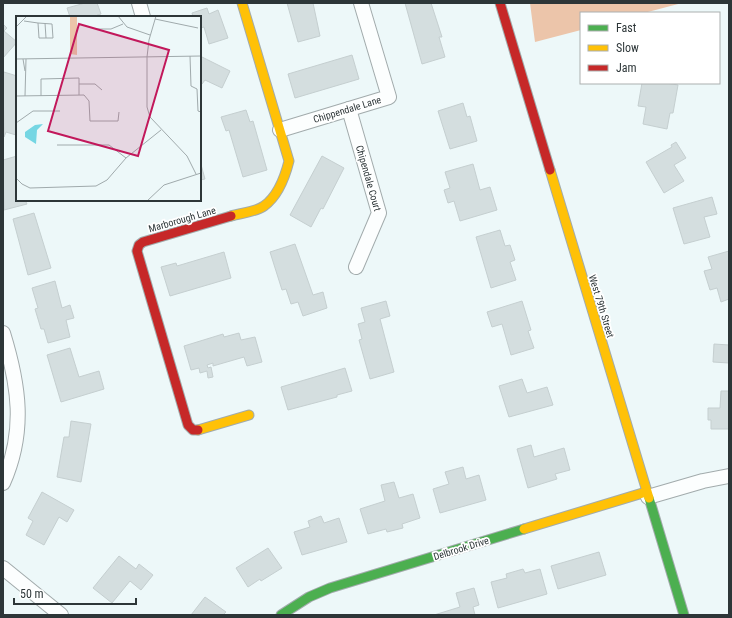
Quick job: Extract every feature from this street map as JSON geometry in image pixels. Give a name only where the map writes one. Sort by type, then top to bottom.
[{"type":"street","points":[[139,3],[143,16]]},
{"type":"street","name":"Marborough Lane","points":[[242,3],[289,161],[288,172],[274,197],[263,207],[144,242],[139,246],[137,251],[188,426],[193,430],[198,430],[249,415]]},
{"type":"street","name":"Chippendale Lane","points":[[280,130],[389,97],[361,3]]},
{"type":"street","name":"West 79th Street","points":[[500,3],[684,615]]},
{"type":"street","name":"Chipendale Court","points":[[349,109],[379,213],[356,267]]},
{"type":"street","points":[[3,333],[14,373],[19,410],[16,441],[3,483]]},
{"type":"street","name":"Delbrook Drive","points":[[281,615],[309,597],[330,588],[647,495],[729,476]]},
{"type":"street","points":[[3,568],[61,615]]},
{"type":"shaded area","points":[[530,3],[682,3],[648,12],[580,12],[580,30],[535,42]]},
{"type":"building","points":[[85,3],[97,3],[101,14],[98,16],[70,16],[67,8]]},
{"type":"building","points":[[287,3],[313,3],[320,36],[298,42]]},
{"type":"building","points":[[405,3],[431,3],[442,37],[439,37],[445,57],[422,64]]},
{"type":"building","points":[[207,8],[209,14],[218,10],[228,38],[209,44],[204,27],[201,28],[201,16],[193,16],[192,13]]},
{"type":"building","points":[[3,24],[7,28],[4,31],[16,41],[16,43],[3,58]]},
{"type":"building","points":[[352,55],[359,79],[295,98],[288,74]]},
{"type":"building","points":[[201,56],[230,71],[222,88],[205,80],[202,84]]},
{"type":"building","points":[[4,72],[16,76],[16,135],[6,132],[4,137]]},
{"type":"building","points":[[642,84],[678,85],[673,113],[670,113],[667,129],[643,124],[646,107],[638,106]]},
{"type":"building","points":[[463,103],[467,117],[470,116],[477,141],[450,149],[438,111]]},
{"type":"building","points":[[246,110],[250,122],[253,121],[267,170],[243,177],[229,130],[226,131],[221,117]]},
{"type":"building","points":[[676,142],[686,158],[674,165],[684,181],[664,193],[646,162],[672,147],[671,145]]},
{"type":"building","points":[[16,156],[16,201],[26,201],[27,204],[4,210],[3,160]]},
{"type":"building","points":[[322,156],[344,168],[323,209],[321,208],[311,227],[290,215]]},
{"type":"building","points":[[473,164],[480,190],[490,187],[497,210],[460,221],[454,201],[448,203],[444,190],[450,188],[445,172]]},
{"type":"building","points":[[201,165],[205,179],[201,180]]},
{"type":"building","points":[[712,197],[717,214],[704,217],[710,237],[684,244],[673,208]]},
{"type":"building","points":[[34,213],[51,268],[28,275],[13,219]]},
{"type":"building","points":[[500,230],[505,246],[510,245],[515,260],[510,262],[516,280],[491,288],[476,237]]},
{"type":"building","points":[[295,244],[313,295],[323,292],[327,308],[303,316],[298,302],[291,304],[286,289],[282,290],[270,252]]},
{"type":"building","points":[[729,251],[729,299],[721,302],[717,288],[710,290],[704,271],[712,269],[708,257]]},
{"type":"building","points":[[224,252],[231,278],[170,296],[161,267],[176,263],[177,266]]},
{"type":"building","points":[[55,281],[62,308],[70,305],[74,318],[66,320],[70,337],[48,343],[44,329],[41,329],[35,309],[38,308],[32,288]]},
{"type":"building","points":[[386,301],[390,316],[380,319],[394,372],[370,379],[359,340],[362,339],[358,324],[365,322],[361,308]]},
{"type":"building","points":[[522,301],[531,330],[528,331],[534,348],[511,355],[502,324],[492,327],[487,312]]},
{"type":"building","points":[[239,333],[241,340],[255,337],[262,362],[247,366],[244,357],[213,366],[213,363],[207,365],[208,368],[211,367],[213,377],[208,378],[207,371],[200,373],[199,368],[191,370],[184,346],[223,334],[224,337]]},
{"type":"building","points":[[714,344],[729,345],[729,363],[713,362]]},
{"type":"building","points":[[70,348],[79,377],[99,371],[104,389],[61,402],[47,355]]},
{"type":"building","points":[[345,368],[352,391],[337,395],[337,397],[288,410],[281,387]]},
{"type":"building","points":[[522,379],[527,393],[547,387],[553,405],[509,417],[499,386]]},
{"type":"building","points":[[721,391],[729,391],[729,429],[711,429],[711,420],[708,420],[708,408],[720,408]]},
{"type":"building","points":[[71,421],[91,424],[81,482],[57,477],[64,437],[69,437]]},
{"type":"building","points":[[531,445],[534,457],[564,448],[570,470],[555,474],[557,479],[528,488],[517,449]]},
{"type":"building","points":[[463,467],[466,479],[479,475],[486,500],[440,513],[433,489],[449,484],[445,472]]},
{"type":"building","points":[[394,482],[399,498],[413,494],[420,518],[402,524],[403,528],[387,532],[386,529],[368,534],[360,509],[385,501],[381,485]]},
{"type":"building","points":[[42,492],[74,510],[67,522],[59,517],[44,545],[26,535],[33,521],[28,518]]},
{"type":"building","points":[[321,516],[324,523],[339,518],[347,542],[302,555],[294,532],[310,527],[308,521]]},
{"type":"building","points":[[268,548],[282,568],[248,587],[236,568]]},
{"type":"building","points":[[599,552],[606,575],[558,589],[551,566]]},
{"type":"building","points":[[119,556],[136,569],[139,564],[153,575],[141,590],[130,581],[112,603],[93,588]]},
{"type":"building","points":[[523,569],[525,573],[540,569],[547,594],[498,608],[491,582],[507,578],[506,574]]},
{"type":"building","points":[[474,588],[479,605],[473,607],[475,615],[434,615],[460,607],[456,593]]},
{"type":"building","points":[[205,597],[226,612],[223,615],[191,615]]},
{"type":"traffic: fast","points":[[649,498],[684,615]]},
{"type":"traffic: fast","points":[[281,615],[309,597],[330,588],[524,529]]},
{"type":"traffic: slow","points":[[231,216],[257,210],[269,202],[280,186],[289,161],[242,3]]},
{"type":"traffic: slow","points":[[550,170],[649,498]]},
{"type":"traffic: slow","points":[[198,430],[249,415]]},
{"type":"traffic: slow","points":[[524,529],[646,492]]},
{"type":"traffic: jam","points":[[500,3],[550,170]]},
{"type":"traffic: jam","points":[[198,430],[193,430],[188,425],[137,251],[139,245],[143,242],[231,216]]}]
